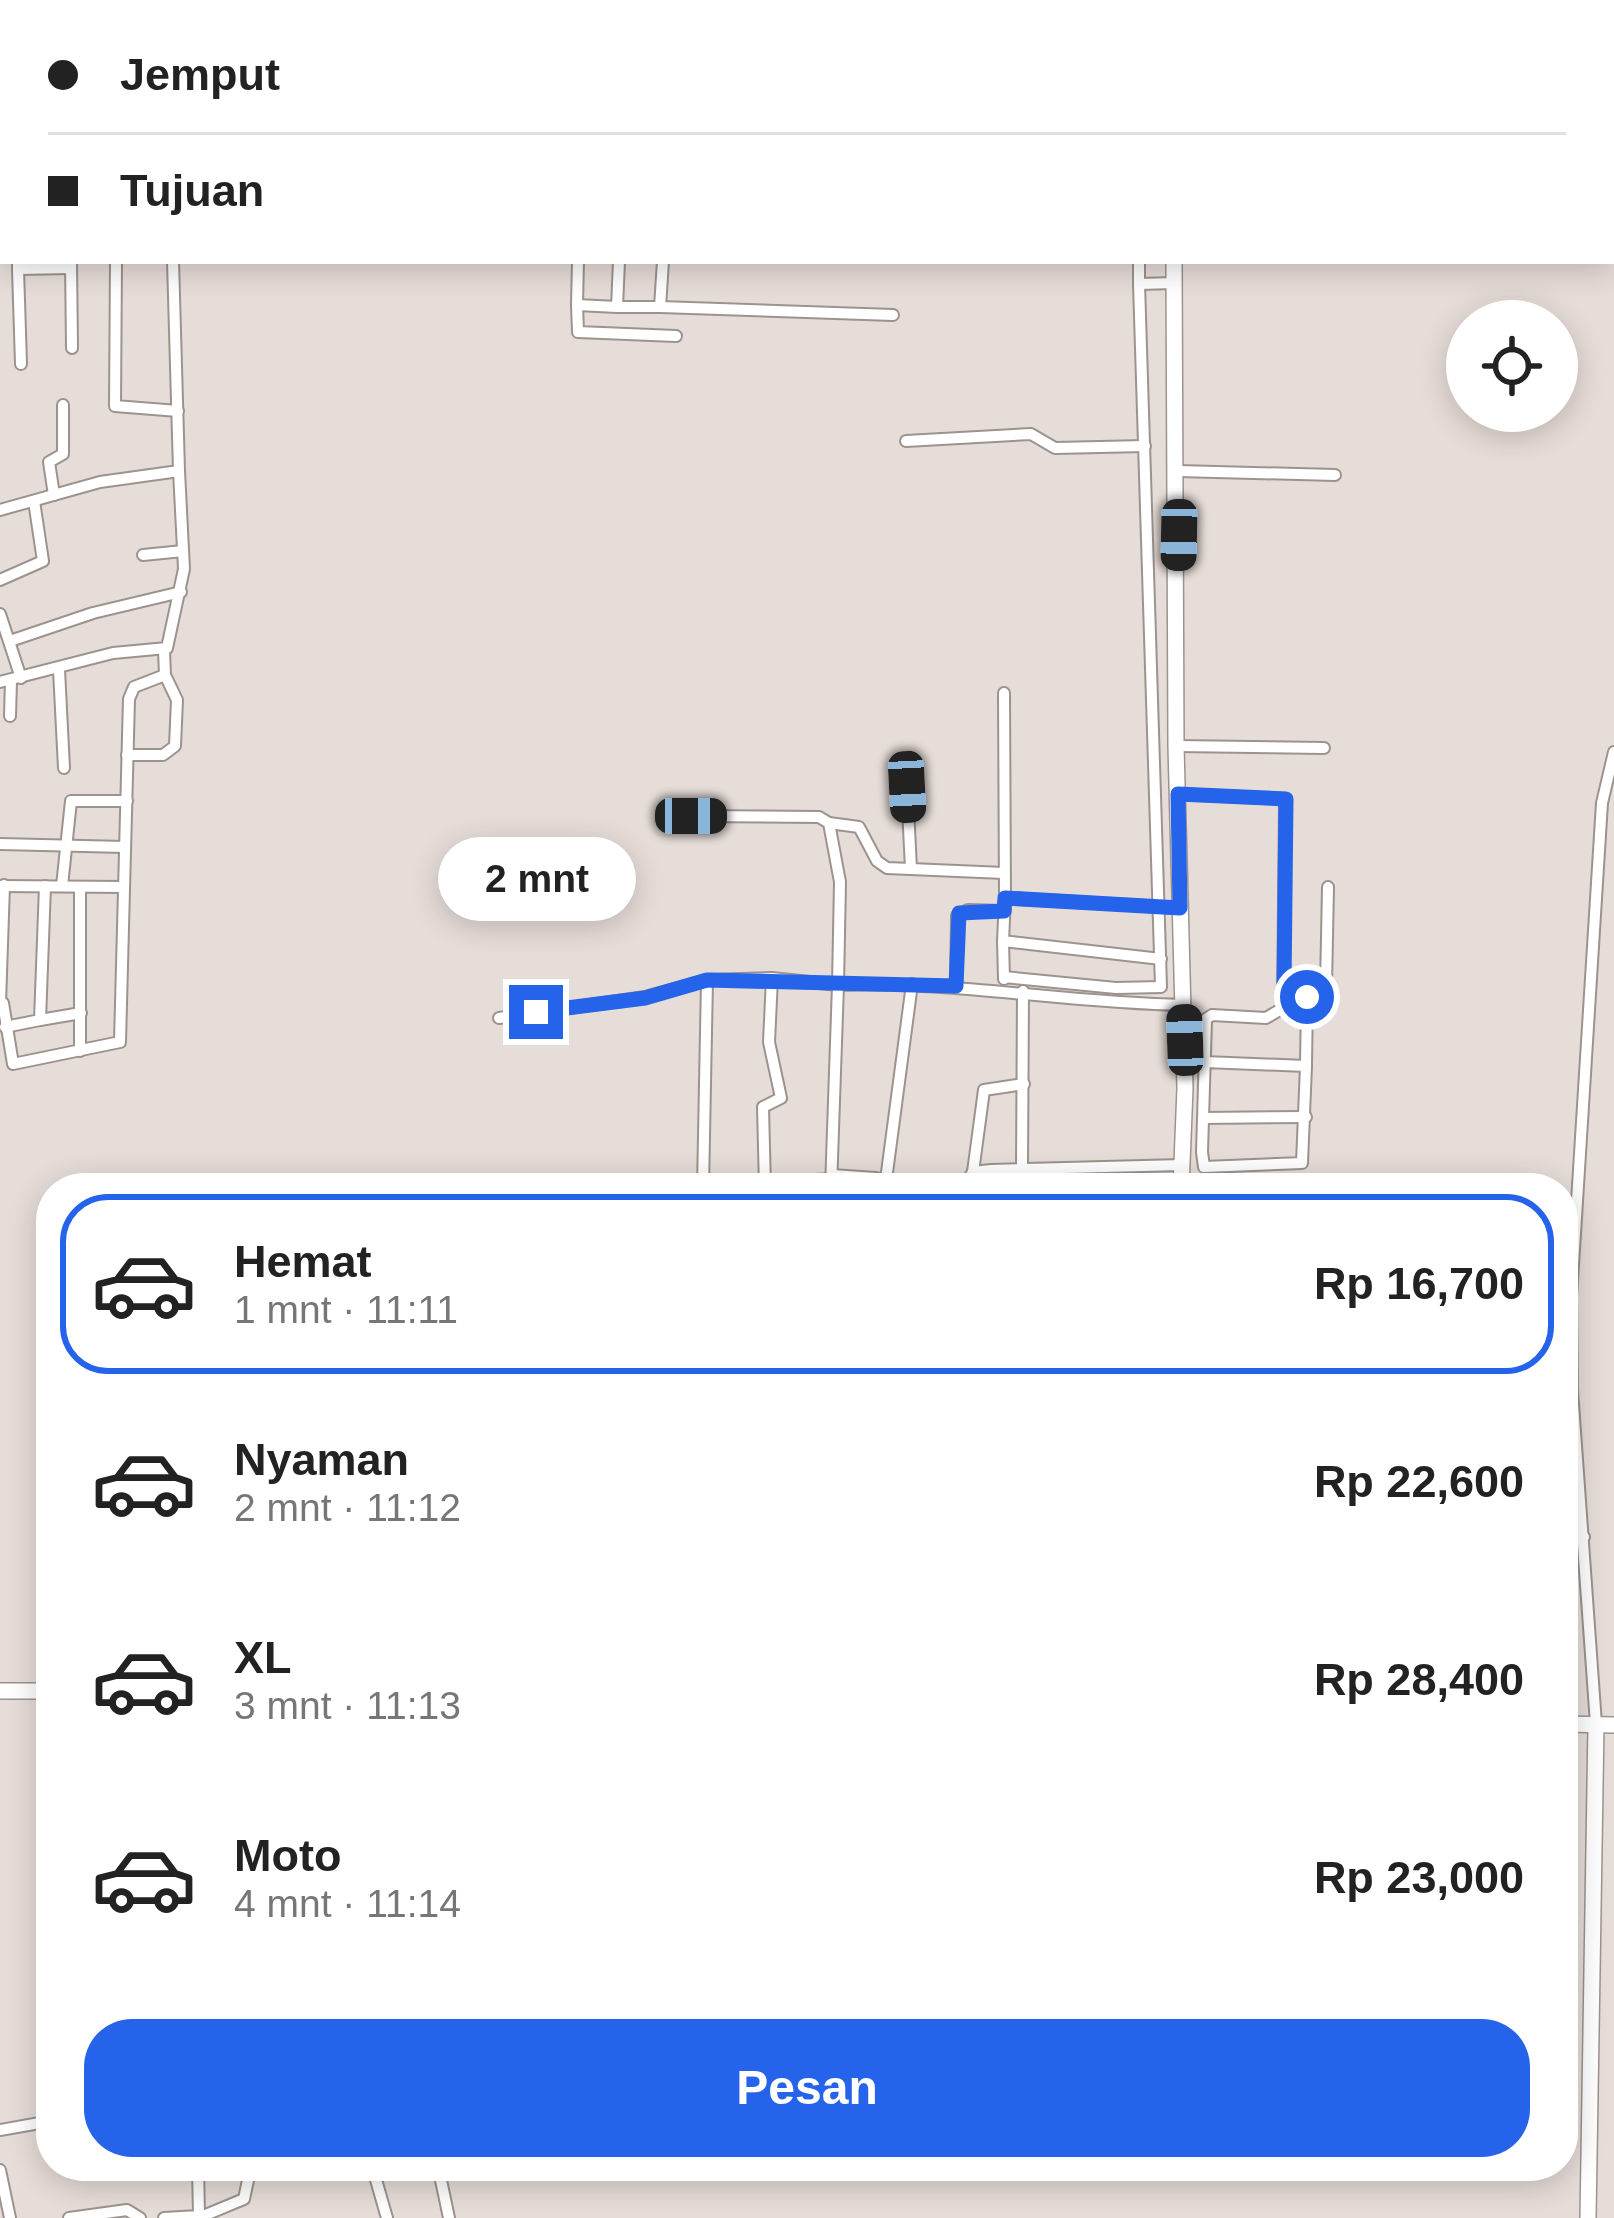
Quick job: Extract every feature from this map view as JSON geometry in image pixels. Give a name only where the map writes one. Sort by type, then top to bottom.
[{"type":"street","points":[[116,264],[115,406],[178,411]]},
{"type":"street","points":[[128,755],[173,750],[177,700],[165,676],[164,651],[181,592],[183,551],[173,264]]},
{"type":"street","points":[[578,264],[578,332],[676,336]]},
{"type":"street","points":[[617,307],[619,264]]},
{"type":"street","points":[[661,307],[663,264]]},
{"type":"street","points":[[1141,264],[1156,283],[1178,471],[1183,1005],[1205,1062]]},
{"type":"street","points":[[499,1018],[645,998],[707,980],[1161,987],[1145,446],[1156,283],[1172,264]]},
{"type":"street","points":[[21,364],[18,265],[71,265],[72,348]]},
{"type":"street","points":[[577,305],[893,315]]},
{"type":"street","points":[[54,495],[49,462],[63,454],[63,405]]},
{"type":"street","points":[[906,441],[1030,434],[1055,448],[1145,446]]},
{"type":"street","points":[[0,509],[100,482],[179,471]]},
{"type":"street","points":[[1178,471],[1335,476]]},
{"type":"street","points":[[0,580],[43,561],[34,501]]},
{"type":"street","points":[[142,555],[183,551]]},
{"type":"street","points":[[10,641],[93,613],[181,592]]},
{"type":"street","points":[[0,614],[10,641],[10,716]]},
{"type":"street","points":[[11,680],[113,653],[164,651]]},
{"type":"street","points":[[58,670],[64,768]]},
{"type":"street","points":[[124,887],[2,885],[1,1003],[13,1064],[116,1046],[122,1037],[130,692],[165,676]]},
{"type":"street","points":[[1154,691],[1177,690]]},
{"type":"street","points":[[1004,693],[1004,983]]},
{"type":"street","points":[[1178,746],[1324,748]]},
{"type":"street","points":[[1578,1188],[1601,825],[1614,752]]},
{"type":"street","points":[[907,787],[911,869]]},
{"type":"street","points":[[1182,794],[1286,799],[1280,1014],[1206,1019],[1194,1041],[1182,1173]]},
{"type":"street","points":[[62,886],[71,801],[127,801]]},
{"type":"street","points":[[1158,816],[1179,815]]},
{"type":"street","points":[[691,816],[819,817],[859,827],[877,861],[887,868],[1004,873]]},
{"type":"street","points":[[829,823],[840,882],[831,1173]]},
{"type":"street","points":[[0,844],[125,848]]},
{"type":"street","points":[[40,1020],[45,886]]},
{"type":"street","points":[[80,887],[80,1051]]},
{"type":"street","points":[[1284,988],[1306,994],[1326,986],[1328,887]]},
{"type":"street","points":[[956,986],[957,916],[968,910],[1005,904],[1180,908]]},
{"type":"street","points":[[1003,941],[1161,959]]},
{"type":"street","points":[[765,1173],[764,1107],[781,1098],[769,1042],[772,978]]},
{"type":"street","points":[[703,1173],[707,980]]},
{"type":"street","points":[[1004,983],[1023,991],[1183,1005]]},
{"type":"street","points":[[887,1173],[912,984]]},
{"type":"street","points":[[1022,1169],[1023,991]]},
{"type":"street","points":[[1204,1167],[1300,1164],[1306,1117],[1306,994]]},
{"type":"street","points":[[5,1027],[81,1013]]},
{"type":"street","points":[[1205,1062],[1306,1066]]},
{"type":"street","points":[[1204,1173],[1203,1118],[1193,1088],[1205,1062]]},
{"type":"street","points":[[1024,1084],[984,1090],[974,1172],[1183,1165]]},
{"type":"street","points":[[1203,1118],[1306,1117]]},
{"type":"street","points":[[1578,1464],[1605,1725],[1590,2218]]},
{"type":"street","points":[[1578,1537],[1584,1537]]},
{"type":"street","points":[[0,1691],[36,1691]]},
{"type":"street","points":[[0,2130],[36,2124]]},
{"type":"street","points":[[0,2170],[10,2218]]},
{"type":"street","points":[[198,2181],[198,2217]]},
{"type":"street","points":[[164,2218],[198,2217],[244,2199],[248,2181]]},
{"type":"street","points":[[379,2181],[387,2218]]},
{"type":"street","points":[[442,2181],[449,2218]]},
{"type":"street","points":[[69,2218],[127,2210],[140,2218]]},
{"type":"route","points":[[536,1012],[645,998],[707,980],[956,986],[955,920],[959,913],[1004,911],[1005,898],[1180,908],[1178,794],[1206,793],[1286,799],[1284,988],[1305,992],[1307,997]]}]
